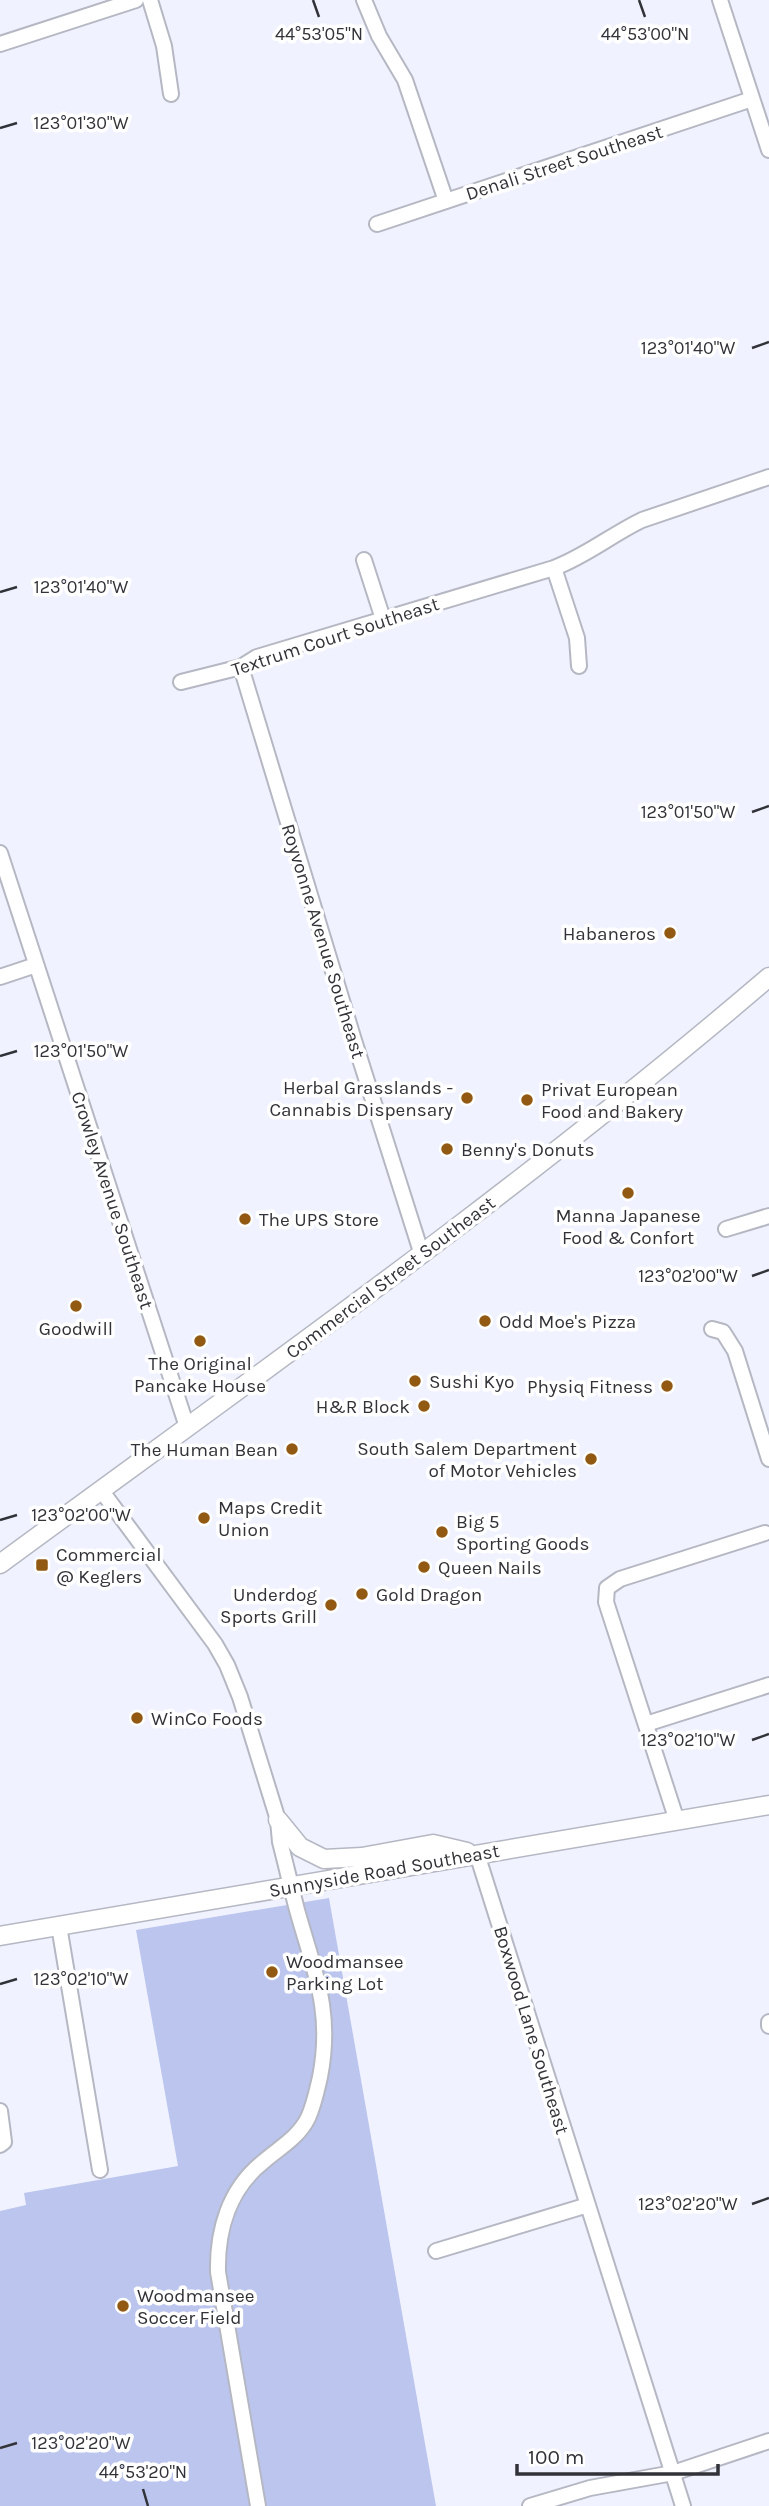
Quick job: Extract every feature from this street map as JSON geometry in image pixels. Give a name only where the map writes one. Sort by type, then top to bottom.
[{"type":"main road","name":"Commercial Street Southeast","points":[[0,1564],[422,1255],[621,1100],[769,977]]},
{"type":"main road","name":"Sunnyside Road Southeast","points":[[0,1936],[769,1805]]},
{"type":"main road","points":[[278,1820],[300,1847],[324,1859],[362,1857],[433,1844],[477,1854]]},
{"type":"street","points":[[0,44],[136,0]]},
{"type":"street","points":[[150,0],[164,47],[170,94]]},
{"type":"street","points":[[364,0],[379,36],[400,68],[446,201]]},
{"type":"street","points":[[720,0],[769,150]]},
{"type":"street","name":"Denali Street Southeast","points":[[377,224],[752,99]]},
{"type":"street","name":"Textrum Court Southeast","points":[[181,682],[241,667],[257,657],[554,568],[586,554],[642,520],[769,477]]},
{"type":"street","points":[[364,560],[383,619]]},
{"type":"street","points":[[554,568],[577,639],[579,666]]},
{"type":"street","name":"Royvonne Avenue Southeast","points":[[241,667],[344,1010],[422,1255]]},
{"type":"street","name":"Crowley Avenue Southeast","points":[[0,853],[187,1427]]},
{"type":"street","points":[[0,977],[37,965]]},
{"type":"street","points":[[726,1229],[769,1216]]},
{"type":"street","points":[[712,1329],[723,1332],[735,1351],[769,1459]]},
{"type":"street","points":[[101,1490],[215,1644],[227,1665],[240,1697],[278,1820],[280,1842],[322,1997],[326,2025],[324,2053],[315,2099],[305,2122],[288,2144],[261,2163],[245,2180],[226,2212],[218,2245],[218,2272],[258,2506]]},
{"type":"street","points":[[677,1821],[606,1602],[607,1588],[620,1578],[765,1533]]},
{"type":"street","points":[[646,1724],[769,1685]]},
{"type":"street","name":"Boxwood Lane Southeast","points":[[477,1854],[683,2506]]},
{"type":"street","points":[[59,1926],[100,2169]]},
{"type":"street","points":[[0,2111],[4,2142],[0,2145]]},
{"type":"street","points":[[436,2251],[588,2205]]},
{"type":"street","points":[[530,2506],[590,2488],[673,2473],[769,2441]]},
{"type":"shaded area","points":[[329,1898],[436,2506],[0,2506],[0,2211],[26,2205],[24,2193],[178,2166],[136,1930]]},
{"type":"place","name":"Habaneros","points":[[670,933]]},
{"type":"place","name":"Herbal Grasslands - Cannabis Dispensary","points":[[467,1098]]},
{"type":"place","name":"Privat European Food and Bakery","points":[[527,1100]]},
{"type":"place","name":"Benny's Donuts","points":[[447,1149]]},
{"type":"place","name":"Manna Japanese Food & Confort","points":[[628,1193]]},
{"type":"place","name":"The UPS Store","points":[[245,1219]]},
{"type":"place","name":"Goodwill","points":[[76,1306]]},
{"type":"place","name":"Odd Moe's Pizza","points":[[485,1321]]},
{"type":"place","name":"The Original Pancake House","points":[[200,1341]]},
{"type":"place","name":"Sushi Kyo","points":[[415,1381]]},
{"type":"place","name":"Physiq Fitness","points":[[667,1386]]},
{"type":"place","name":"H&R Block","points":[[424,1406]]},
{"type":"place","name":"The Human Bean","points":[[292,1449]]},
{"type":"place","name":"South Salem Department of Motor Vehicles","points":[[591,1459]]},
{"type":"place","name":"Maps Credit Union","points":[[204,1518]]},
{"type":"place","name":"Big 5 Sporting Goods","points":[[442,1532]]},
{"type":"place","name":"Commercial @ Keglers","points":[[42,1565]]},
{"type":"place","name":"Queen Nails","points":[[424,1567]]},
{"type":"place","name":"Gold Dragon","points":[[362,1594]]},
{"type":"place","name":"Underdog Sports Grill","points":[[331,1605]]},
{"type":"place","name":"WinCo Foods","points":[[137,1718]]},
{"type":"place","name":"Woodmansee Parking Lot","points":[[272,1972]]},
{"type":"place","name":"Woodmansee Soccer Field","points":[[123,2306]]}]
